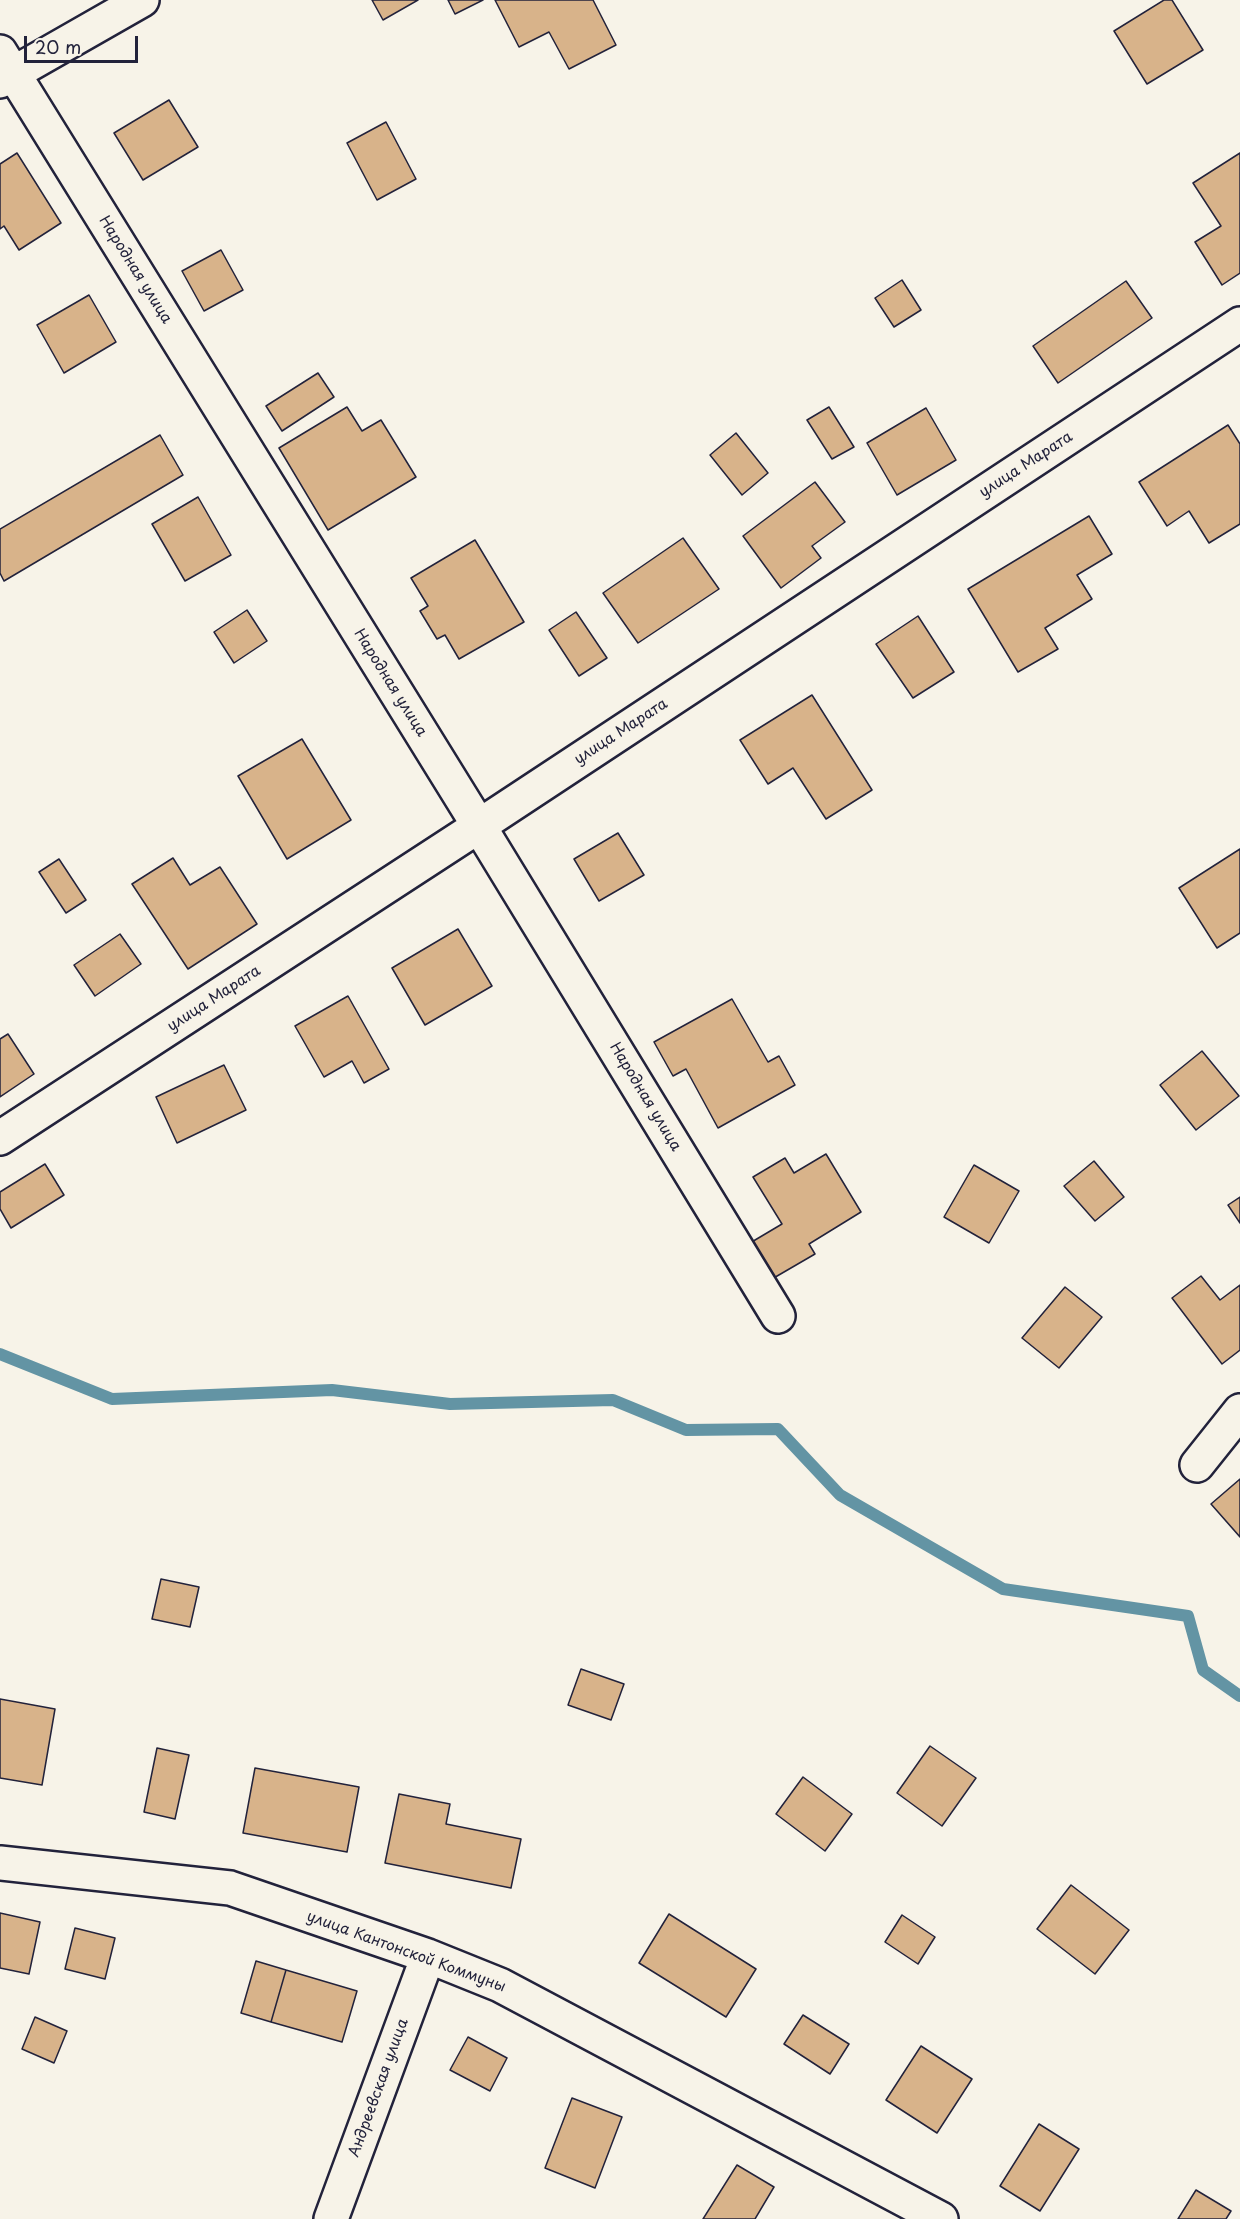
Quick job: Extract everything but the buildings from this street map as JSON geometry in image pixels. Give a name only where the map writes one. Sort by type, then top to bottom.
[{"type":"street","points":[[4,69],[142,0]]},
{"type":"street","name":"Народная улица","points":[[4,69],[479,826],[778,1316]]},
{"type":"street","name":"улица Марата","points":[[0,1138],[479,826],[1240,324]]},
{"type":"street","points":[[1197,1465],[1240,1411]]},
{"type":"street","name":"улица Кантонской Коммуны","points":[[0,1863],[230,1888],[428,1956],[500,1985],[941,2219]]},
{"type":"street","name":"Андреевская улица","points":[[331,2219],[428,1956]]},
{"type":"waterway","points":[[0,1354],[112,1399],[332,1390],[450,1404],[613,1400],[686,1430],[778,1429],[840,1495],[1003,1589],[1188,1616],[1203,1670],[1240,1696]]}]
